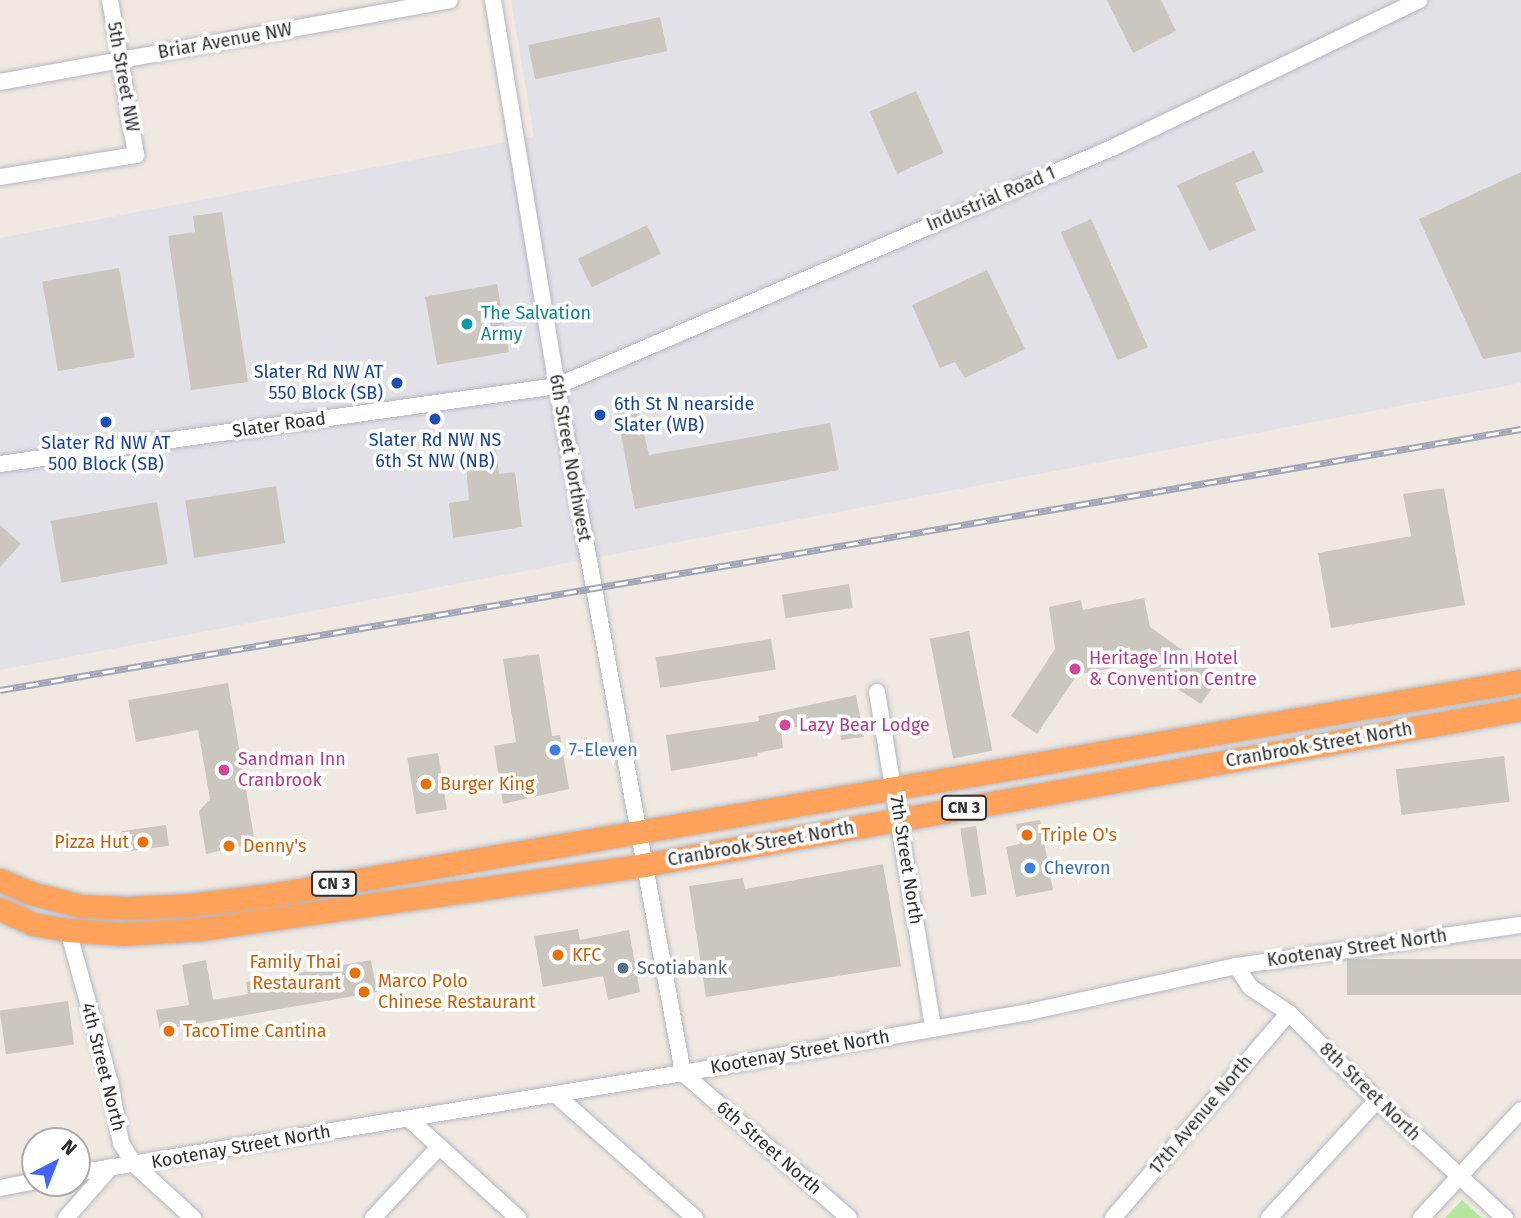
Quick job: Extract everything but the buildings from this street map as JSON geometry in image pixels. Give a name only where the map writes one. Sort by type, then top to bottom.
[{"type":"highway","name":"Cranbrook Street North","points":[[30,893],[81,906],[189,905],[270,895],[1521,681]]},
{"type":"highway","name":"Cranbrook Street North","points":[[0,909],[33,924],[68,930],[122,934],[201,929],[643,865],[1521,709]]},
{"type":"highway","name":"CN 3","points":[[0,880],[30,893]]},
{"type":"highway","points":[[0,901],[6,895],[30,893]]},
{"type":"street","name":"5th Street NW","points":[[0,177],[136,155],[110,0]]},
{"type":"street","name":"Briar Avenue NW","points":[[0,82],[450,0]]},
{"type":"street","name":"6th Street Northwest","points":[[493,0],[557,386],[637,833]]},
{"type":"street","name":"Industrial Road 1","points":[[557,386],[1114,147],[1419,0]]},
{"type":"street","name":"Slater Road","points":[[0,464],[557,386]]},
{"type":"street","name":"7th Street North","points":[[877,692],[933,1028]]},
{"type":"street","points":[[637,833],[683,1073]]},
{"type":"street","name":"Kootenay Street North","points":[[91,1171],[683,1073],[1029,1012],[1236,966],[1521,925]]},
{"type":"street","name":"4th Street North","points":[[68,930],[110,1082],[121,1143],[135,1165],[193,1218]]},
{"type":"street","name":"8th Street North","points":[[1236,966],[1250,987],[1289,1013],[1377,1100],[1505,1218]]},
{"type":"street","name":"17th Avenue North","points":[[1114,1218],[1289,1013]]},
{"type":"street","name":"6th Street North","points":[[683,1073],[830,1212],[849,1218]]},
{"type":"street","points":[[555,1094],[695,1218]]},
{"type":"street","points":[[1269,1218],[1377,1100]]},
{"type":"street","points":[[1422,1218],[1521,1110]]},
{"type":"street","points":[[408,1118],[518,1218]]},
{"type":"street","points":[[373,1218],[439,1147]]},
{"type":"street","points":[[66,1218],[111,1167]]},
{"type":"street","points":[[0,1188],[21,1184]]},
{"type":"shaded area","points":[[511,0],[1521,0],[1521,383],[0,670],[0,238],[534,137]]},
{"type":"green space","points":[[1462,1200],[1482,1218],[1445,1218]]},
{"type":"railway","points":[[0,690],[1521,429]]},
{"type":"place","name":"The Salvation Army","points":[[467,324]]},
{"type":"place","name":"Slater Rd NW AT 550 Block (SB)","points":[[397,383]]},
{"type":"place","name":"6th St N nearside Slater (WB)","points":[[600,415]]},
{"type":"place","name":"Slater Rd NW NS 6th St NW (NB)","points":[[435,419]]},
{"type":"place","name":"Slater Rd NW AT 500 Block (SB)","points":[[106,422]]},
{"type":"place","name":"Heritage Inn Hotel & Convention Centre","points":[[1075,669]]},
{"type":"place","name":"Lazy Bear Lodge","points":[[785,725]]},
{"type":"place","name":"7-Eleven","points":[[555,750]]},
{"type":"place","name":"Sandman Inn Cranbrook","points":[[224,770]]},
{"type":"place","name":"Burger King","points":[[426,784]]},
{"type":"place","name":"Triple O's","points":[[1027,835]]},
{"type":"place","name":"Pizza Hut","points":[[143,842]]},
{"type":"place","name":"Denny's","points":[[229,846]]},
{"type":"place","name":"Chevron","points":[[1030,868]]},
{"type":"place","name":"KFC","points":[[558,955]]},
{"type":"place","name":"Scotiabank","points":[[623,968]]},
{"type":"place","name":"Family Thai Restaurant","points":[[355,973]]},
{"type":"place","name":"Marco Polo Chinese Restaurant","points":[[364,992]]},
{"type":"place","name":"TacoTime Cantina","points":[[169,1031]]}]
